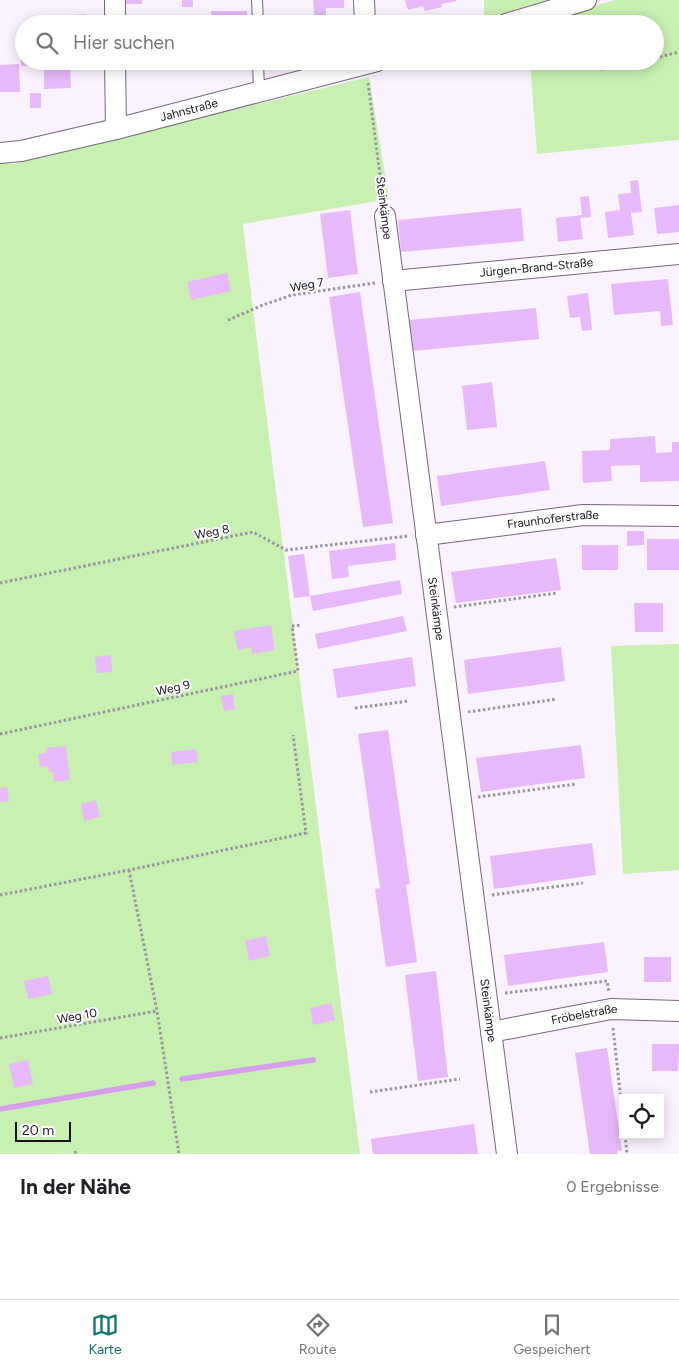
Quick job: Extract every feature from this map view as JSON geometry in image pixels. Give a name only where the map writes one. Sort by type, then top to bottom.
[{"type":"street","points":[[115,0],[115,15]]},
{"type":"street","points":[[364,0],[365,15]]},
{"type":"street","points":[[536,15],[586,0]]},
{"type":"street","points":[[115,70],[116,129]]},
{"type":"street","name":"Jahnstraße","points":[[0,153],[21,151],[116,129],[340,70]]},
{"type":"street","name":"Steinkämpe","points":[[385,216],[507,1154]]},
{"type":"street","name":"Jürgen-Brand-Straße","points":[[393,281],[679,254]]},
{"type":"street","name":"Fraunhoferstraße","points":[[426,534],[583,515],[679,516]]},
{"type":"street","name":"Fröbelstraße","points":[[491,1032],[611,1009],[679,1011]]},
{"type":"lane","points":[[257,0],[258,15]]},
{"type":"lane","points":[[258,70],[259,92]]},
{"type":"path","points":[[664,56],[679,52]]},
{"type":"path","name":"Steinkämpe","points":[[370,70],[385,216]]},
{"type":"path","name":"Weg 7","points":[[228,320],[292,295],[393,281]]},
{"type":"path","name":"Weg 8","points":[[0,583],[253,532],[286,550],[426,534]]},
{"type":"path","points":[[436,610],[557,593]]},
{"type":"path","name":"Weg 9","points":[[0,734],[298,671],[292,626],[300,625]]},
{"type":"path","points":[[450,714],[556,699]]},
{"type":"path","points":[[355,708],[409,700]]},
{"type":"path","points":[[0,895],[306,834],[293,735]]},
{"type":"path","points":[[461,799],[576,784]]},
{"type":"path","points":[[129,870],[157,1010],[179,1154]]},
{"type":"path","points":[[474,898],[583,883]]},
{"type":"path","points":[[486,995],[607,981],[620,1094]]},
{"type":"path","name":"Weg 10","points":[[0,1038],[157,1010]]},
{"type":"path","points":[[370,1092],[460,1079]]},
{"type":"path","points":[[624,1139],[626,1154]]},
{"type":"green space","points":[[484,0],[548,0],[497,15],[484,15]]},
{"type":"green space","points":[[615,0],[679,0],[679,140],[537,154],[531,70],[664,70],[664,15],[561,15]]},
{"type":"green space","points":[[369,77],[389,199],[243,224],[360,1154],[0,1154],[0,163],[13,164]]},
{"type":"green space","points":[[679,644],[679,870],[623,874],[611,646]]},
{"type":"building","points":[[126,0],[142,0],[142,4],[126,4]]},
{"type":"building","points":[[182,0],[193,0],[193,7],[182,7]]},
{"type":"building","points":[[313,0],[344,0],[344,8],[326,8],[326,15],[314,15]]},
{"type":"building","points":[[405,0],[457,1],[441,4],[442,7],[425,11],[423,6],[408,10]]},
{"type":"building","points":[[211,11],[247,11],[247,15],[211,15]]},
{"type":"building","points":[[15,64],[15,70],[19,70],[20,92],[0,92],[0,65]]},
{"type":"building","points":[[44,70],[70,70],[71,88],[44,89]]},
{"type":"building","points":[[30,93],[41,93],[41,108],[30,108]]},
{"type":"building","points":[[638,180],[642,212],[631,213],[634,235],[608,238],[605,212],[620,210],[618,194],[631,193],[630,181]]},
{"type":"building","points":[[589,196],[591,217],[580,218],[583,239],[558,242],[556,218],[582,215],[580,197]]},
{"type":"building","points":[[679,205],[679,232],[657,234],[654,208]]},
{"type":"building","points":[[521,208],[524,241],[401,252],[398,220]]},
{"type":"building","points":[[350,210],[358,274],[328,278],[320,214]]},
{"type":"building","points":[[227,273],[231,291],[191,300],[187,282]]},
{"type":"building","points":[[668,279],[673,325],[661,326],[660,311],[614,315],[611,284]]},
{"type":"building","points":[[360,292],[393,523],[363,527],[329,297]]},
{"type":"building","points":[[588,293],[592,330],[582,331],[580,317],[570,318],[567,296]]},
{"type":"building","points":[[536,308],[539,339],[412,351],[409,320]]},
{"type":"building","points":[[492,382],[497,427],[467,430],[462,386]]},
{"type":"building","points":[[655,436],[656,453],[672,452],[672,442],[679,442],[679,481],[640,482],[640,465],[611,466],[612,481],[583,483],[582,451],[610,450],[610,439]]},
{"type":"building","points":[[545,461],[550,490],[441,506],[437,476]]},
{"type":"building","points":[[627,531],[644,531],[644,545],[627,546]]},
{"type":"building","points":[[647,539],[679,539],[679,570],[647,570]]},
{"type":"building","points":[[395,543],[396,560],[348,566],[349,577],[332,579],[329,551]]},
{"type":"building","points":[[582,545],[618,545],[618,570],[582,570]]},
{"type":"building","points":[[304,554],[310,596],[294,598],[288,556]]},
{"type":"building","points":[[556,558],[561,590],[456,603],[451,572]]},
{"type":"building","points":[[400,580],[402,594],[313,611],[310,596]]},
{"type":"building","points":[[634,603],[663,603],[663,632],[635,632]]},
{"type":"building","points":[[403,616],[407,631],[318,649],[315,634]]},
{"type":"building","points":[[271,625],[275,650],[252,654],[251,647],[238,650],[234,631]]},
{"type":"building","points":[[561,647],[565,681],[468,694],[464,660]]},
{"type":"building","points":[[111,655],[112,672],[97,673],[95,657]]},
{"type":"building","points":[[412,657],[416,686],[337,698],[333,669]]},
{"type":"building","points":[[233,694],[235,709],[224,711],[221,696]]},
{"type":"building","points":[[388,730],[410,884],[406,885],[417,962],[386,967],[375,889],[380,888],[358,734]]},
{"type":"building","points":[[581,745],[585,778],[481,792],[476,758]]},
{"type":"building","points":[[66,746],[70,780],[54,782],[53,772],[49,772],[48,766],[40,767],[38,754],[46,753],[46,748]]},
{"type":"building","points":[[196,749],[198,762],[172,765],[171,752]]},
{"type":"building","points":[[7,787],[9,801],[0,802],[0,788]]},
{"type":"building","points":[[96,800],[100,817],[84,821],[81,804]]},
{"type":"building","points":[[592,843],[596,875],[494,889],[490,856]]},
{"type":"building","points":[[266,936],[270,956],[249,961],[245,941]]},
{"type":"building","points":[[604,942],[608,972],[508,986],[504,955]]},
{"type":"building","points":[[644,957],[671,957],[671,982],[644,982]]},
{"type":"building","points":[[436,971],[448,1077],[418,1081],[405,975]]},
{"type":"building","points":[[48,976],[52,994],[28,999],[24,981]]},
{"type":"building","points":[[331,1003],[335,1020],[313,1025],[310,1008]]},
{"type":"building","points":[[652,1044],[679,1044],[678,1071],[652,1071]]},
{"type":"building","points":[[607,1048],[622,1150],[617,1151],[618,1154],[590,1154],[575,1053]]},
{"type":"building","points":[[28,1060],[33,1084],[14,1088],[9,1064]]},
{"type":"building","points":[[474,1124],[478,1154],[373,1154],[371,1139]]},
{"type":"waterway","points":[[182,1079],[313,1060]]},
{"type":"waterway","points":[[0,1109],[153,1083]]}]
